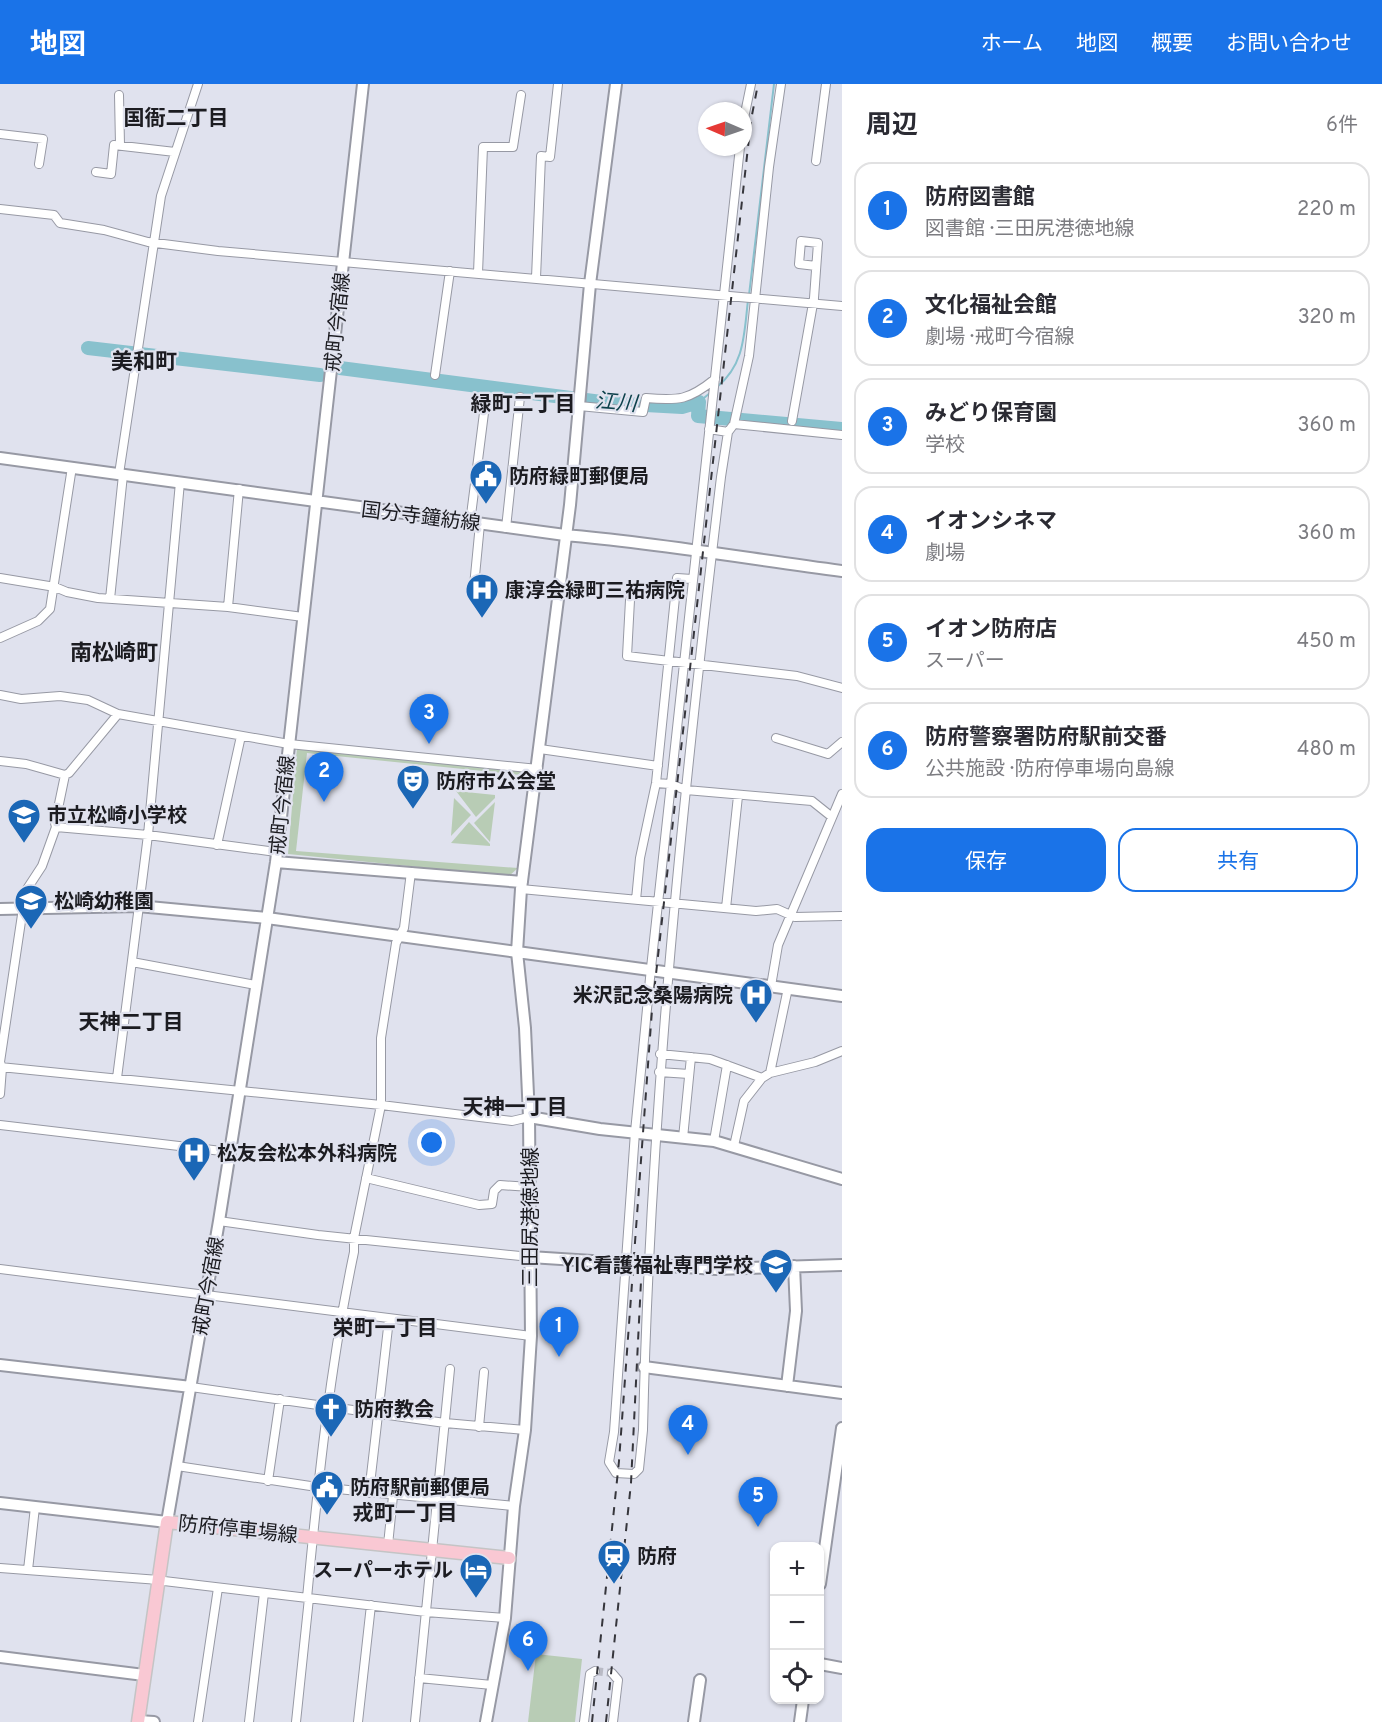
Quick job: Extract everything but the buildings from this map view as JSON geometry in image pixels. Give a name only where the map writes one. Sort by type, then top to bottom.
[{"type":"main road","name":"防府停車場線","points":[[138,1721],[161,1581],[167,1522],[509,1558]]},
{"type":"street","points":[[110,599],[121,474],[161,196],[198,84]]},
{"type":"street","name":"戒町今宿線","points":[[167,1522],[219,1221],[276,857],[318,502],[363,84]]},
{"type":"street","points":[[536,278],[541,156],[550,157],[558,84]]},
{"type":"street","name":"三田尻港徳地線","points":[[486,1722],[505,1618],[514,1506],[525,1430],[531,1336],[529,1117],[525,1028],[517,952],[521,885],[538,769],[579,406],[590,284],[616,84]]},
{"type":"street","points":[[747,102],[751,84]]},
{"type":"street","points":[[739,156],[682,664],[635,1132],[614,1432],[609,1462],[616,1473],[634,1474],[639,1469],[655,1135],[667,971],[712,555],[728,432],[734,424],[749,356],[754,298],[782,84]]},
{"type":"street","points":[[816,161],[825,84]]},
{"type":"street","points":[[120,95],[120,145]]},
{"type":"street","points":[[478,273],[483,147],[513,147],[521,95]]},
{"type":"street","points":[[0,134],[43,139],[39,164]]},
{"type":"street","points":[[96,172],[111,174],[114,145],[175,153]]},
{"type":"street","points":[[0,209],[54,215],[60,223],[104,230],[154,243],[842,306]]},
{"type":"street","points":[[792,421],[812,304],[816,266]]},
{"type":"street","points":[[435,375],[450,271]]},
{"type":"street","points":[[579,406],[644,412],[646,398],[685,399],[715,379]]},
{"type":"street","points":[[506,528],[520,397]]},
{"type":"street","points":[[474,586],[475,523],[485,405]]},
{"type":"street","points":[[734,424],[842,435]]},
{"type":"street","points":[[709,429],[728,432]]},
{"type":"street","name":"国分寺鐘紡線","points":[[0,458],[239,489],[565,536],[649,542],[712,555],[842,571]]},
{"type":"street","points":[[0,638],[46,616],[55,587],[72,467]]},
{"type":"street","points":[[117,1078],[148,835],[180,483]]},
{"type":"street","points":[[228,607],[239,489]]},
{"type":"street","points":[[0,578],[110,599],[228,607],[303,617]]},
{"type":"street","points":[[636,900],[640,858],[656,783],[677,578],[692,579]]},
{"type":"street","points":[[630,600],[627,656],[796,676],[842,688]]},
{"type":"street","points":[[0,695],[31,700],[60,696],[94,702],[118,714],[289,744],[538,769]]},
{"type":"street","points":[[0,761],[26,764],[64,775],[69,773],[118,714]]},
{"type":"street","points":[[217,845],[242,736]]},
{"type":"street","points":[[776,738],[828,754],[842,742]]},
{"type":"street","points":[[540,749],[658,766]]},
{"type":"street","points":[[0,1094],[0,1062],[21,908],[25,892],[42,866],[56,827],[64,775]]},
{"type":"street","points":[[656,783],[670,784],[686,790],[812,801],[832,817]]},
{"type":"street","points":[[771,986],[778,945],[789,915],[842,794]]},
{"type":"street","points":[[726,908],[738,796]]},
{"type":"street","points":[[56,827],[148,835],[217,845],[276,857],[636,900],[756,911],[768,908],[789,915],[842,915]]},
{"type":"street","points":[[296,1722],[317,1487],[327,1406],[341,1314],[354,1252],[354,1238],[381,1105],[381,1038],[396,943],[404,928],[411,872]]},
{"type":"street","points":[[0,909],[138,906],[267,918],[651,968],[842,996]]},
{"type":"street","points":[[132,962],[256,984]]},
{"type":"street","points":[[770,1073],[788,988]]},
{"type":"street","points":[[734,1146],[744,1101],[762,1078],[770,1073],[815,1062],[842,1051]]},
{"type":"street","points":[[660,1054],[710,1059],[762,1078]]},
{"type":"street","points":[[683,1138],[691,1057]]},
{"type":"street","points":[[714,1141],[727,1065]]},
{"type":"street","points":[[1,1067],[512,1120],[529,1117],[714,1141],[842,1179]]},
{"type":"street","points":[[659,1072],[688,1074]]},
{"type":"street","points":[[0,1125],[230,1152]]},
{"type":"street","points":[[366,1178],[479,1205],[492,1204],[494,1191],[500,1185],[530,1186]]},
{"type":"street","points":[[219,1221],[318,1235],[530,1257],[716,1269],[842,1265]]},
{"type":"street","points":[[788,1386],[796,1311],[794,1266]]},
{"type":"street","points":[[0,1269],[341,1314],[531,1336]]},
{"type":"street","points":[[369,1493],[389,1319]]},
{"type":"street","points":[[0,1365],[191,1387],[445,1423],[525,1430]]},
{"type":"street","points":[[644,1367],[842,1393]]},
{"type":"street","points":[[415,1722],[450,1369]]},
{"type":"street","points":[[479,1427],[484,1372]]},
{"type":"street","points":[[268,1481],[280,1399]]},
{"type":"street","points":[[824,1550],[841,1434]]},
{"type":"street","points":[[177,1466],[317,1487],[514,1506]]},
{"type":"street","points":[[388,1545],[393,1496]]},
{"type":"street","points":[[0,1503],[167,1522]]},
{"type":"street","points":[[28,1570],[35,1507]]},
{"type":"street","points":[[0,1568],[161,1581],[426,1612],[505,1618]]},
{"type":"street","points":[[198,1722],[218,1588]]},
{"type":"street","points":[[249,1722],[264,1593]]},
{"type":"street","points":[[358,1722],[370,1605]]},
{"type":"street","points":[[0,1657],[144,1675]]},
{"type":"street","points":[[824,1665],[842,1668]]},
{"type":"street","points":[[584,1722],[590,1674],[595,1671]]},
{"type":"street","points":[[612,1673],[618,1680],[613,1722]]},
{"type":"street","points":[[419,1678],[492,1685]]},
{"type":"street","points":[[694,1722],[700,1680]]},
{"type":"street","points":[[800,1722],[802,1704]]},
{"type":"street","points":[[138,1721],[154,1722]]},
{"type":"green space","points":[[297,748],[527,771],[531,776],[307,753],[296,851],[518,868],[509,876],[288,854]]},
{"type":"green space","points":[[456,791],[495,795],[495,798],[476,817]]},
{"type":"green space","points":[[454,798],[471,815],[451,836]]},
{"type":"green space","points":[[495,802],[490,842],[474,823]]},
{"type":"green space","points":[[469,822],[490,844],[490,846],[451,843]]},
{"type":"green space","points":[[536,1654],[582,1659],[575,1722],[528,1722]]},
{"type":"waterway","points":[[749,295],[774,84]]},
{"type":"waterway","points":[[717,387],[733,368],[742,348],[748,300]]},
{"type":"waterway","name":"江川","points":[[88,348],[320,375]]},
{"type":"waterway","name":"江川","points":[[340,368],[609,403],[682,407],[699,402],[698,416],[842,429]]},
{"type":"waterway","points":[[699,402],[710,393]]},
{"type":"tunnel","points":[[595,1671],[612,1673]]},
{"type":"railway","points":[[592,1722],[619,1461],[652,1010],[751,120],[758,84]]},
{"type":"railway","points":[[606,1722],[631,1483],[641,1281]]},
{"type":"place","name":"防府緑町郵便局","points":[[486,505]]},
{"type":"place","name":"康淳会緑町三祐病院","points":[[482,619]]},
{"type":"place","name":"みどり保育園","points":[[429,744]]},
{"type":"place","name":"文化福祉会館","points":[[324,802]]},
{"type":"place","name":"防府市公会堂","points":[[413,810]]},
{"type":"place","name":"市立松崎小学校","points":[[24,844]]},
{"type":"place","name":"松崎幼稚園","points":[[31,930]]},
{"type":"place","name":"米沢記念桑陽病院","points":[[756,1024]]},
{"type":"place","name":"松友会松本外科病院","points":[[194,1182]]},
{"type":"place","name":"YIC看護福祉専門学校","points":[[776,1294]]},
{"type":"place","name":"防府図書館","points":[[559,1357]]},
{"type":"place","name":"防府教会","points":[[331,1438]]},
{"type":"place","name":"イオンシネマ","points":[[688,1455]]},
{"type":"place","name":"防府駅前郵便局","points":[[327,1516]]},
{"type":"place","name":"イオン防府店","points":[[758,1527]]},
{"type":"place","name":"防府","points":[[614,1585]]},
{"type":"place","name":"スーパーホテル","points":[[476,1599]]},
{"type":"place","name":"防府警察署防府駅前交番","points":[[528,1671]]},
{"type":"district","name":"国衙二丁目","points":[[176,118]]},
{"type":"district","name":"美和町","points":[[144,361]]},
{"type":"district","name":"緑町二丁目","points":[[523,404]]},
{"type":"district","name":"南松崎町","points":[[114,652]]},
{"type":"district","name":"天神二丁目","points":[[131,1022]]},
{"type":"district","name":"天神一丁目","points":[[515,1107]]},
{"type":"district","name":"栄町一丁目","points":[[385,1328]]},
{"type":"district","name":"戎町一丁目","points":[[405,1513]]}]
